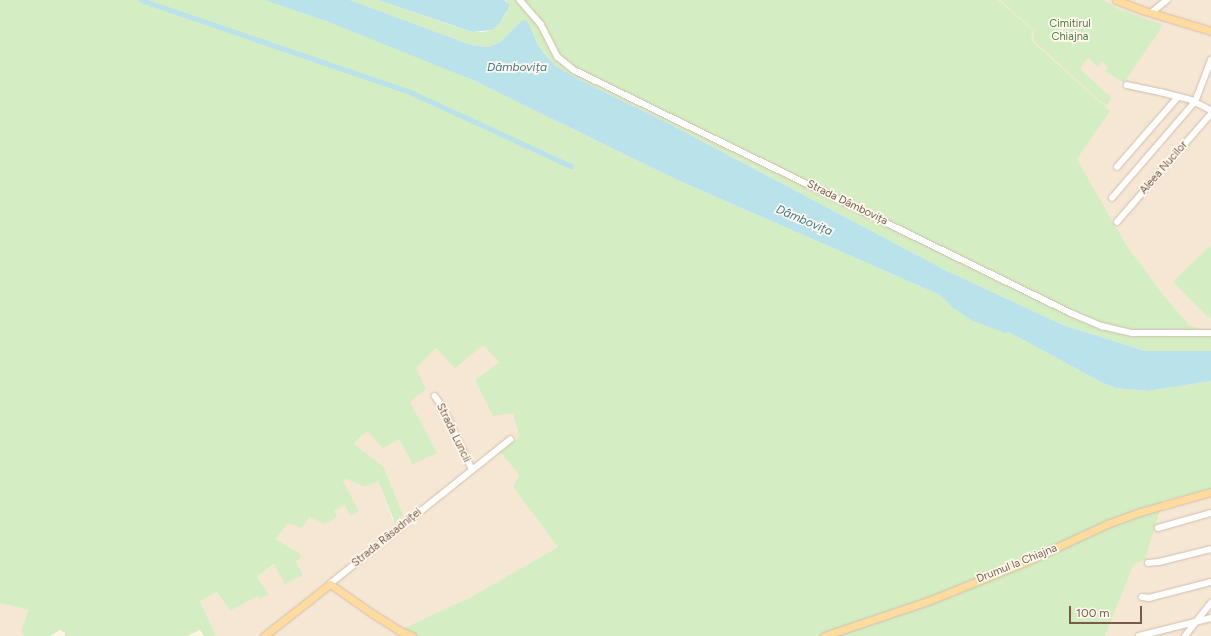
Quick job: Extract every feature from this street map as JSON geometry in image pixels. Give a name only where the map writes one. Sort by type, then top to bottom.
[{"type":"main road","points":[[1116,0],[1151,13],[1211,31]]},
{"type":"main road","name":"Drumul la Chiajna","points":[[824,636],[922,603],[1023,563],[1107,524],[1133,514],[1211,492]]},
{"type":"main road","points":[[330,584],[373,614],[400,631],[412,636]]},
{"type":"main road","name":"Strada Răsadniței","points":[[264,636],[330,584]]},
{"type":"street","name":"Strada Dâmbovița","points":[[520,0],[541,24],[558,57],[574,70],[1071,313],[1102,326],[1133,333],[1211,333]]},
{"type":"street","points":[[1151,13],[1167,0]]},
{"type":"street","name":"Aleea Nucilor","points":[[1112,198],[1195,102],[1211,60]]},
{"type":"street","points":[[1127,85],[1195,102],[1211,110]]},
{"type":"street","points":[[1117,167],[1178,97]]},
{"type":"street","name":"Aleea Nucilor","points":[[1117,222],[1211,114]]},
{"type":"street","name":"Strada Luncii","points":[[435,396],[443,407],[472,469]]},
{"type":"street","name":"Strada Răsadniței","points":[[330,584],[510,440]]},
{"type":"street","points":[[1158,528],[1211,513]]},
{"type":"street","points":[[1148,562],[1159,562],[1211,549]]},
{"type":"street","points":[[1142,597],[1149,598],[1211,582]]},
{"type":"street","points":[[1185,636],[1211,603]]},
{"type":"street","points":[[1139,636],[1211,618]]},
{"type":"shaded area","points":[[998,0],[1211,0],[1211,334],[1189,325],[1162,293],[1127,246],[1077,159],[1109,111],[1035,44],[1031,37],[1033,31]]},
{"type":"shaded area","points":[[483,344],[499,362],[475,380],[513,412],[519,437],[500,452],[519,475],[513,487],[558,547],[471,597],[404,628],[399,636],[216,636],[200,601],[217,592],[230,611],[258,596],[269,594],[257,577],[275,564],[303,575],[296,561],[299,553],[276,539],[288,523],[334,511],[345,505],[359,511],[343,481],[346,479],[365,487],[378,481],[394,523],[383,466],[354,445],[367,431],[399,439],[437,453],[409,402],[416,368],[436,348]]},
{"type":"shaded area","points":[[1211,489],[1211,636],[1105,636],[1134,564],[1145,560],[1163,501]]},
{"type":"shaded area","points":[[0,603],[28,610],[21,631],[24,636],[0,636]]},
{"type":"green space","points":[[0,0],[264,0],[326,21],[415,55],[473,80],[673,178],[940,295],[1101,382],[1116,388],[1148,391],[1211,381],[1211,489],[1163,501],[1145,560],[1134,564],[1105,636],[399,636],[404,628],[471,597],[558,547],[513,487],[519,475],[500,452],[519,437],[513,413],[493,416],[475,380],[499,362],[483,345],[455,368],[436,348],[416,368],[426,389],[410,402],[437,453],[413,464],[399,439],[383,448],[367,431],[354,444],[383,466],[403,515],[395,523],[378,481],[365,487],[346,479],[343,481],[359,511],[350,516],[345,505],[334,511],[337,517],[325,524],[309,517],[302,528],[288,523],[276,539],[299,553],[301,558],[296,561],[303,575],[285,584],[274,564],[257,577],[269,594],[260,599],[258,596],[230,611],[217,592],[200,601],[216,636],[204,636],[200,630],[187,636],[65,636],[65,633],[60,630],[50,636],[24,636],[21,631],[28,610],[0,603]]},
{"type":"green space","points":[[350,0],[378,0],[472,32],[483,32],[492,30],[499,24],[507,12],[507,1],[504,0],[998,0],[1034,31],[1031,37],[1035,44],[1110,111],[1077,159],[1127,246],[1162,293],[1189,325],[1211,334],[1211,351],[1145,351],[1063,325],[947,271],[666,122],[578,79],[556,66],[546,56],[538,45],[530,26],[520,22],[500,42],[488,47],[471,45]]},
{"type":"green space","name":"Cimitirul Chiajna","points":[[1000,0],[1104,0],[1116,8],[1163,25],[1124,83],[1105,71],[1108,67],[1102,62],[1098,67],[1088,58],[1080,69],[1112,98],[1106,106],[1035,42],[1033,37],[1035,31]]},
{"type":"green space","points":[[1211,245],[1211,320],[1173,282]]},
{"type":"water","name":"Dâmbovița","points":[[264,0],[350,0],[471,45],[488,47],[500,42],[520,22],[526,20],[538,45],[546,56],[556,66],[578,79],[666,122],[947,271],[1063,325],[1145,351],[1211,351],[1211,381],[1148,391],[1116,388],[1101,382],[940,295],[673,178],[473,80],[326,21]]},
{"type":"water","points":[[378,0],[504,0],[509,4],[507,11],[499,24],[492,30],[472,32]]},
{"type":"waterway","points":[[141,0],[412,93],[571,166]]},
{"type":"waterway","name":"Dâmbovița","points":[[944,293],[956,304],[974,316],[1005,328]]}]
